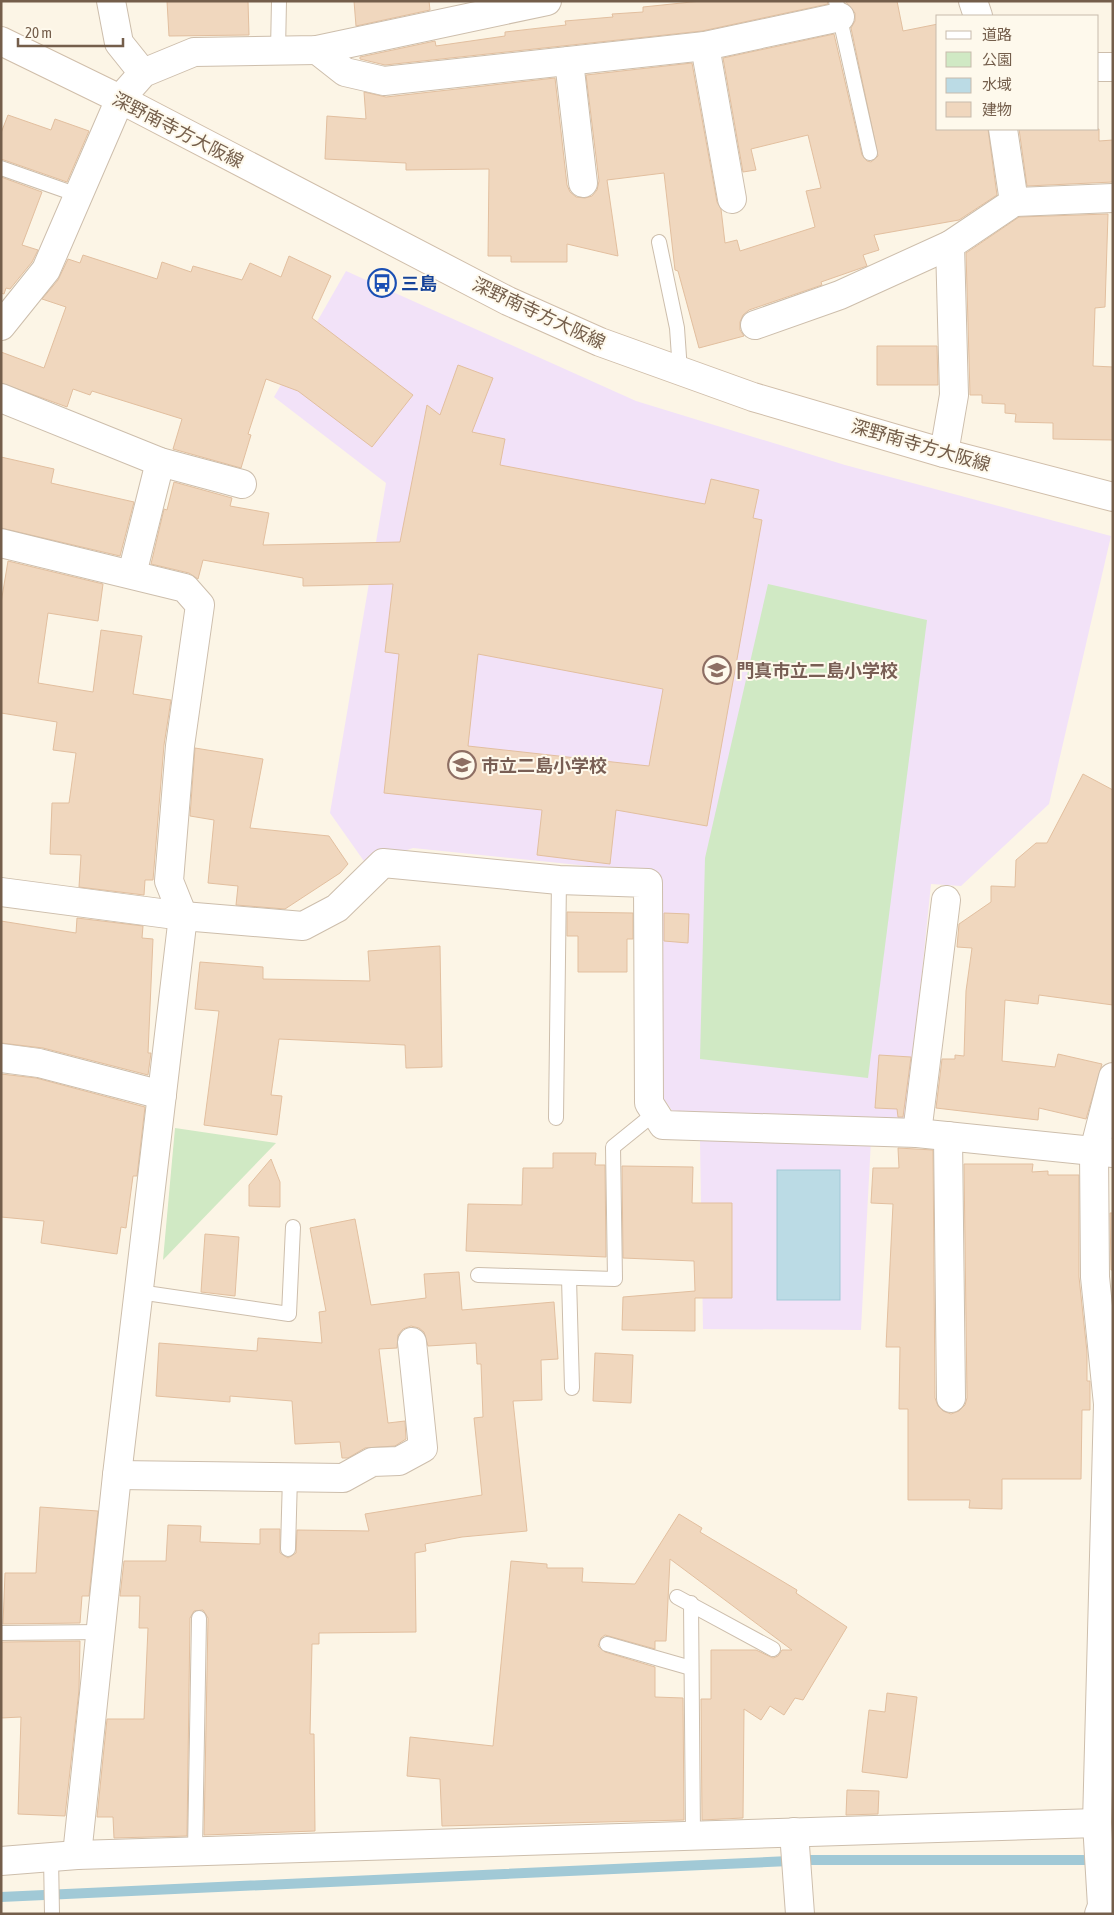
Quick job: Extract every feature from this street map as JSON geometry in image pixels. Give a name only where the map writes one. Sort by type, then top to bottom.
[{"type":"street","points":[[111,1],[119,43],[143,73]]},
{"type":"street","points":[[1,326],[46,270],[120,99],[143,73],[194,52],[317,50],[519,4],[547,1]]},
{"type":"street","points":[[973,1],[978,15]]},
{"type":"street","points":[[317,50],[345,72],[384,81],[705,46],[838,9]]},
{"type":"street","name":"深野南寺方大阪線","points":[[1,41],[120,99],[508,301],[600,342],[753,397],[944,453],[1113,497]]},
{"type":"street","points":[[705,46],[732,200]]},
{"type":"street","points":[[569,61],[583,183]]},
{"type":"street","points":[[1099,67],[1113,67]]},
{"type":"street","points":[[1003,130],[1014,202]]},
{"type":"street","points":[[755,325],[840,295],[950,245],[1014,202],[1113,198]]},
{"type":"street","points":[[944,453],[954,395],[950,245]]},
{"type":"street","points":[[1,398],[160,462],[242,484]]},
{"type":"street","points":[[132,574],[160,462]]},
{"type":"street","points":[[1,543],[185,588],[200,605],[180,746],[169,881],[183,916],[117,1475],[101,1632],[60,1862]]},
{"type":"street","points":[[1,892],[183,916],[303,926],[337,908],[383,863],[559,880],[648,883],[649,1103],[663,1125],[917,1133],[1103,1152]]},
{"type":"street","points":[[917,1133],[946,900]]},
{"type":"street","points":[[1,1058],[39,1063],[162,1095]]},
{"type":"street","points":[[1100,1914],[1102,1906],[1098,1833],[1106,1756],[1110,1404],[1094,1278],[1103,1152],[1113,1077]]},
{"type":"street","points":[[948,1136],[951,1398]]},
{"type":"street","points":[[117,1475],[344,1478],[372,1462],[399,1462],[424,1448],[412,1342]]},
{"type":"street","points":[[1,1861],[60,1862],[195,1851],[693,1835],[795,1840],[1098,1833]]},
{"type":"street","points":[[795,1840],[800,1914]]},
{"type":"lane","points":[[278,50],[280,1]]},
{"type":"lane","points":[[838,9],[870,153]]},
{"type":"lane","points":[[1,168],[78,195]]},
{"type":"lane","points":[[659,242],[676,328],[680,371]]},
{"type":"lane","points":[[556,1118],[559,880]]},
{"type":"lane","points":[[478,1275],[615,1279],[613,1147],[655,1113]]},
{"type":"lane","points":[[139,1292],[289,1314],[293,1227]]},
{"type":"lane","points":[[569,1278],[572,1388]]},
{"type":"lane","points":[[288,1549],[290,1477]]},
{"type":"lane","points":[[677,1597],[773,1649]]},
{"type":"lane","points":[[691,1603],[693,1835]]},
{"type":"lane","points":[[195,1851],[199,1618]]},
{"type":"lane","points":[[1,1633],[101,1632]]},
{"type":"lane","points":[[607,1644],[691,1668]]},
{"type":"lane","points":[[52,1914],[60,1862]]},
{"type":"shaded area","name":"門真市立二島小学校","points":[[346,271],[636,401],[845,465],[1111,536],[1049,804],[961,886],[931,884],[907,1119],[872,1121],[861,1330],[703,1329],[700,1141],[676,1116],[661,1095],[657,873],[413,848],[366,864],[330,813],[386,483],[274,397]]},
{"type":"green space","points":[[768,584],[927,620],[868,1078],[700,1059],[705,858]]},
{"type":"green space","points":[[175,1128],[276,1143],[163,1260]]},
{"type":"water","points":[[777,1170],[840,1170],[840,1300],[777,1300]]},
{"type":"building","points":[[167,1],[248,1],[249,35],[169,36]]},
{"type":"building","points":[[354,1],[429,1],[430,10],[356,26]]},
{"type":"building","points":[[701,1],[827,1],[828,4],[702,31],[385,65],[360,59],[360,57],[435,41],[436,46],[505,36],[505,32],[566,25],[565,21],[613,17],[612,14],[643,12],[643,7]]},
{"type":"building","points":[[845,1],[897,1],[903,31],[936,24],[936,130],[988,130],[997,195],[959,220],[874,235],[879,250],[863,255],[867,266],[821,282],[822,285],[749,310],[743,315],[740,322],[740,330],[744,336],[699,348],[678,271],[675,270],[664,173],[607,180],[618,256],[567,244],[567,262],[511,262],[511,256],[488,256],[489,169],[406,170],[406,163],[325,159],[327,116],[366,119],[364,92],[386,97],[555,78],[567,185],[570,192],[576,197],[585,198],[592,196],[597,190],[599,181],[586,75],[692,63],[717,202],[721,209],[725,243],[737,240],[740,251],[815,227],[806,191],[821,188],[808,135],[751,149],[756,170],[743,172],[723,58],[834,34],[862,155],[867,161],[871,162],[878,156],[851,28],[855,21],[855,13]]},
{"type":"building","points":[[8,115],[51,130],[55,119],[89,131],[67,182],[1,159],[1,133]]},
{"type":"building","points":[[1019,130],[1099,130],[1099,141],[1113,140],[1113,182],[1027,186]]},
{"type":"building","points":[[1,177],[42,192],[22,245],[38,250],[32,262],[10,289],[6,288],[4,294],[1,293]]},
{"type":"building","points":[[1108,214],[1105,307],[1095,308],[1093,366],[1113,367],[1113,440],[1053,439],[1053,423],[1015,422],[1016,414],[1005,413],[1005,404],[982,403],[982,395],[970,395],[966,253],[1019,217]]},
{"type":"building","points":[[83,255],[157,279],[162,262],[191,272],[193,266],[242,280],[250,263],[281,277],[289,256],[331,276],[312,318],[413,395],[372,447],[298,391],[266,379],[248,434],[251,435],[241,468],[173,449],[182,419],[92,391],[90,395],[73,389],[67,407],[1,383],[1,352],[44,368],[66,307],[42,299],[58,280],[68,259],[80,263]]},
{"type":"building","points":[[877,346],[937,346],[938,385],[877,385]]},
{"type":"building","points":[[458,365],[493,378],[472,432],[505,439],[500,465],[705,504],[711,479],[759,490],[753,518],[762,520],[707,826],[616,810],[610,864],[537,855],[542,810],[384,793],[399,654],[385,652],[393,584],[303,586],[303,578],[203,560],[198,579],[189,573],[151,564],[164,509],[167,510],[174,482],[232,498],[230,506],[269,513],[263,545],[400,542],[427,405],[440,415]],"holes":[[[478,654],[663,689],[649,766],[468,746]]]},
{"type":"building","points":[[1,457],[54,469],[51,483],[134,502],[120,556],[1,528]]},
{"type":"building","points":[[8,561],[103,584],[98,621],[48,613],[38,683],[93,692],[101,630],[142,636],[133,694],[171,700],[164,745],[153,880],[145,880],[144,895],[79,887],[81,855],[50,854],[52,803],[69,803],[76,753],[53,750],[57,722],[1,713],[1,603]]},
{"type":"building","points":[[195,748],[263,759],[250,828],[329,836],[348,864],[340,873],[285,909],[236,905],[238,886],[208,883],[214,820],[190,816]]},
{"type":"building","points":[[1083,774],[1113,790],[1113,1005],[1039,995],[1038,1004],[1005,1000],[1002,1061],[1055,1067],[1058,1054],[1102,1064],[1086,1119],[1039,1108],[1038,1120],[936,1108],[942,1059],[955,1059],[955,1055],[964,1056],[966,991],[972,948],[957,947],[959,924],[991,902],[991,886],[1015,887],[1016,860],[1036,843],[1047,843]]},
{"type":"building","points":[[567,912],[633,913],[633,939],[627,939],[627,972],[578,972],[578,936],[567,936]]},
{"type":"building","points":[[664,913],[689,914],[688,943],[664,941]]},
{"type":"building","points":[[77,918],[143,926],[142,938],[153,939],[148,1053],[151,1053],[148,1075],[43,1048],[1,1043],[1,921],[76,933]]},
{"type":"building","points":[[440,946],[442,1067],[406,1068],[405,1045],[279,1039],[271,1095],[282,1096],[277,1135],[204,1125],[219,1011],[195,1009],[200,962],[263,967],[263,979],[370,981],[368,951]]},
{"type":"building","points":[[879,1055],[911,1057],[903,1117],[898,1117],[897,1109],[875,1108]]},
{"type":"building","points":[[1,1074],[36,1078],[145,1107],[137,1176],[133,1176],[126,1228],[121,1227],[117,1254],[41,1243],[44,1221],[1,1217]]},
{"type":"building","points":[[898,1148],[933,1150],[935,1398],[938,1406],[943,1411],[951,1414],[959,1411],[965,1405],[967,1398],[964,1164],[1033,1164],[1032,1172],[1048,1171],[1048,1175],[1079,1175],[1079,1277],[1087,1352],[1087,1381],[1090,1381],[1090,1410],[1082,1410],[1081,1479],[1002,1479],[1002,1509],[969,1508],[970,1500],[908,1500],[908,1409],[899,1409],[900,1347],[886,1347],[893,1204],[871,1203],[873,1168],[899,1168]]},
{"type":"building","points":[[553,1153],[596,1153],[595,1165],[605,1165],[606,1257],[466,1251],[468,1204],[522,1205],[523,1168],[553,1168]]},
{"type":"building","points":[[271,1159],[280,1182],[280,1207],[249,1206],[249,1185]]},
{"type":"building","points":[[622,1166],[693,1167],[692,1203],[732,1203],[732,1298],[695,1298],[695,1331],[622,1330],[623,1297],[695,1291],[694,1261],[623,1258]]},
{"type":"building","points":[[1110,1213],[1113,1213],[1113,1270],[1111,1270]]},
{"type":"building","points":[[355,1219],[371,1305],[426,1298],[424,1274],[459,1272],[462,1310],[554,1302],[558,1359],[541,1360],[542,1400],[513,1401],[527,1531],[462,1537],[425,1544],[426,1551],[415,1553],[416,1632],[319,1633],[319,1644],[312,1644],[310,1734],[314,1734],[315,1831],[204,1835],[208,1618],[203,1610],[194,1611],[190,1618],[187,1836],[114,1838],[113,1817],[97,1817],[107,1719],[144,1719],[148,1628],[139,1628],[140,1596],[120,1596],[124,1561],[166,1561],[168,1525],[201,1526],[200,1542],[260,1544],[260,1529],[280,1529],[280,1553],[288,1558],[296,1553],[297,1530],[369,1531],[365,1514],[482,1495],[474,1418],[483,1417],[481,1364],[477,1364],[476,1343],[428,1346],[424,1332],[419,1328],[411,1326],[403,1329],[398,1335],[397,1348],[379,1349],[388,1423],[405,1421],[406,1439],[395,1446],[365,1448],[348,1458],[342,1458],[340,1442],[295,1444],[292,1401],[230,1396],[230,1402],[156,1396],[159,1343],[257,1351],[258,1338],[322,1343],[319,1312],[326,1311],[310,1228]]},
{"type":"building","points":[[205,1234],[239,1237],[235,1296],[201,1292]]},
{"type":"building","points":[[595,1353],[633,1355],[631,1403],[593,1401]]},
{"type":"building","points":[[40,1507],[98,1511],[89,1596],[82,1596],[80,1623],[3,1624],[5,1573],[36,1573]]},
{"type":"building","points":[[679,1514],[702,1528],[700,1532],[797,1590],[796,1593],[847,1627],[803,1700],[795,1698],[784,1715],[770,1706],[761,1720],[744,1709],[743,1818],[702,1820],[701,1699],[711,1699],[711,1650],[756,1650],[773,1658],[778,1656],[782,1650],[792,1650],[670,1559],[666,1641],[655,1641],[655,1649],[605,1635],[601,1638],[598,1646],[605,1652],[655,1667],[655,1697],[683,1698],[684,1820],[442,1826],[440,1779],[407,1776],[410,1737],[493,1746],[511,1561],[547,1564],[547,1568],[583,1568],[582,1582],[635,1584]]},
{"type":"building","points":[[80,1641],[79,1690],[65,1816],[18,1814],[21,1717],[1,1718],[2,1642]]},
{"type":"building","points":[[887,1693],[917,1697],[907,1778],[862,1772],[869,1710],[885,1712]]},
{"type":"building","points":[[847,1790],[879,1791],[878,1814],[846,1815]]},
{"type":"waterway","points":[[1,1897],[811,1860],[1099,1860]]},
{"type":"place","name":"三島","points":[[382,283]]},
{"type":"place","name":"門真市立二島小学校","points":[[717,670]]},
{"type":"place","name":"市立二島小学校","points":[[462,765]]}]
